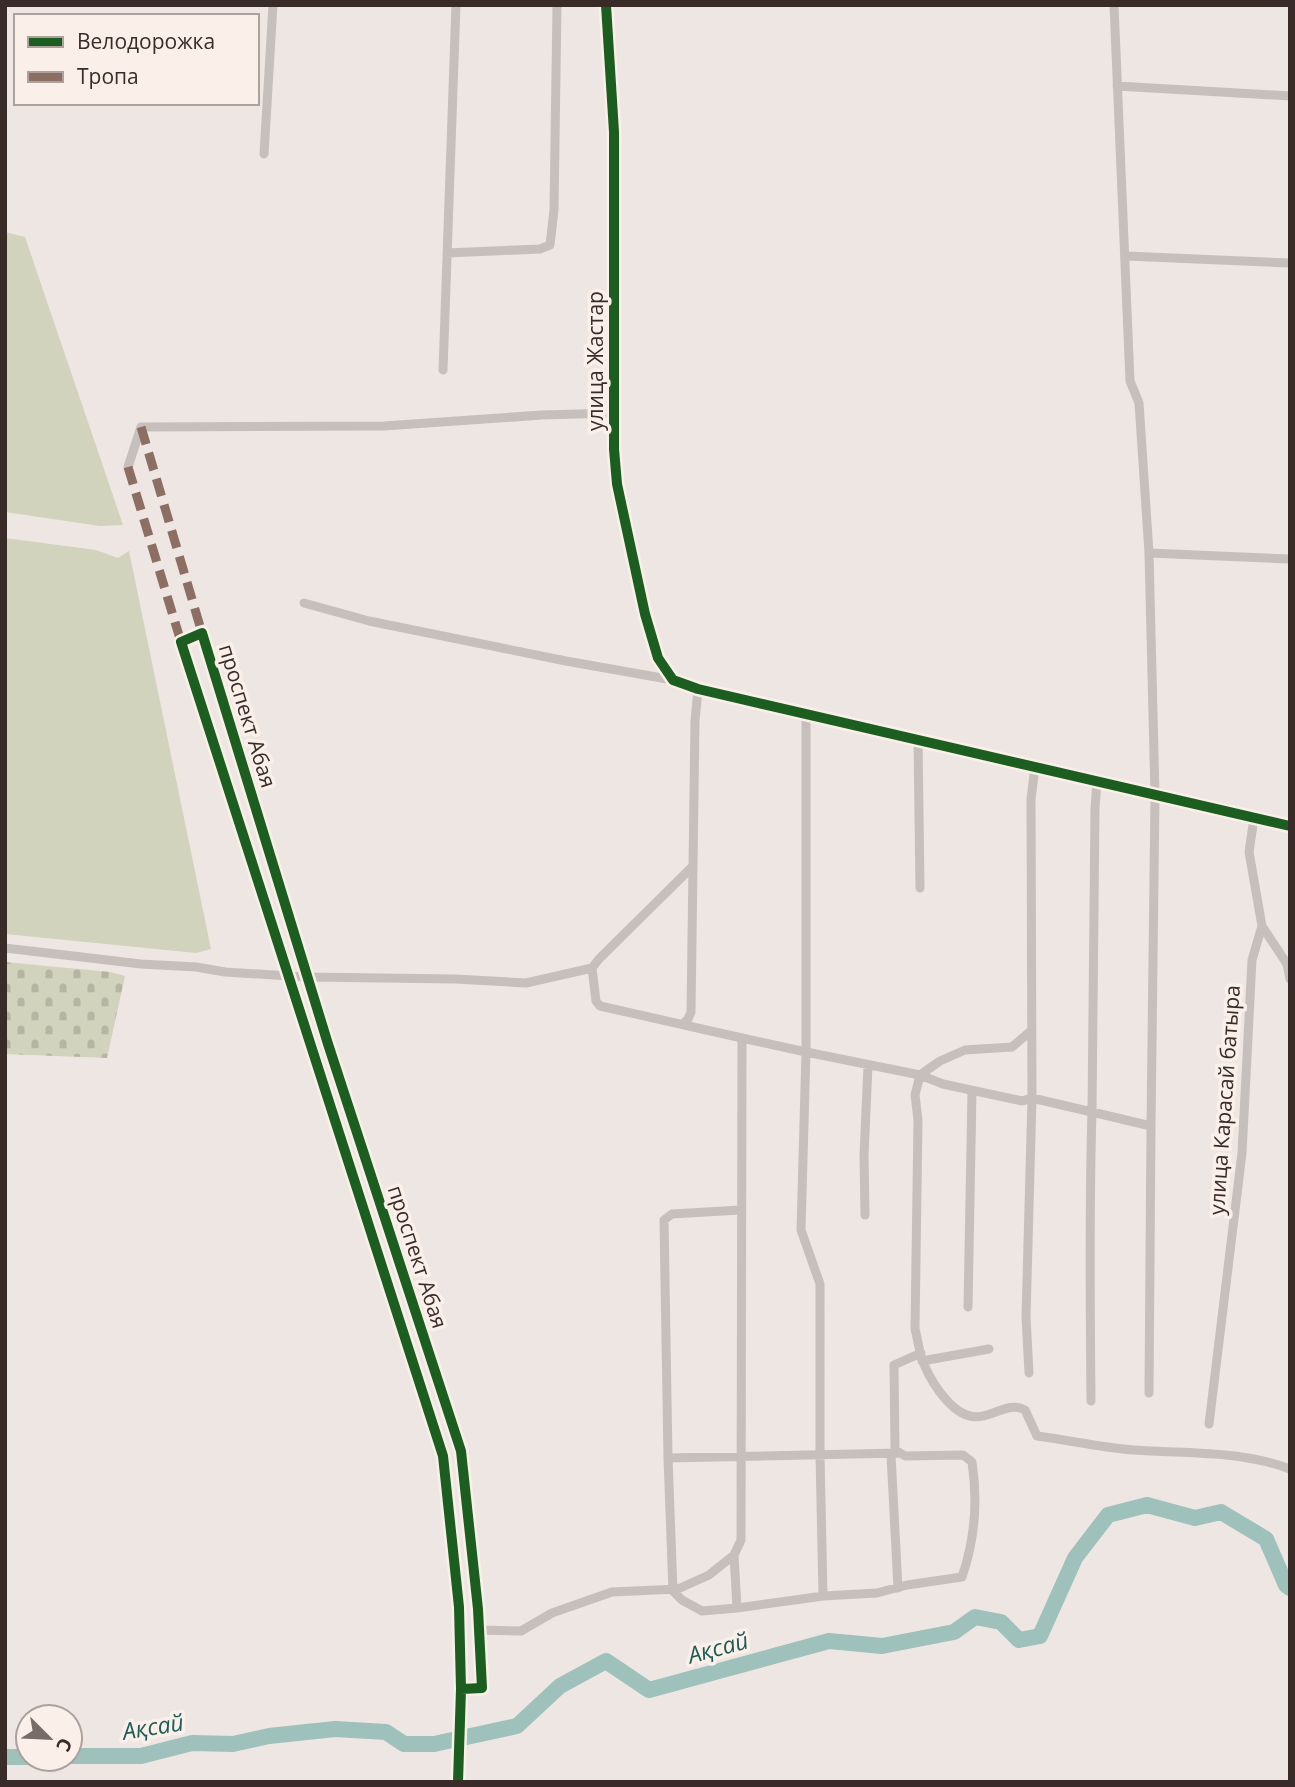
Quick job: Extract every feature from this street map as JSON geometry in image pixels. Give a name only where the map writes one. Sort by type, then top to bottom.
[{"type":"street","points":[[264,154],[273,5]]},
{"type":"street","points":[[443,370],[456,5]]},
{"type":"street","points":[[447,253],[540,250],[550,246],[554,210],[557,5]]},
{"type":"street","name":"улица Жастар","points":[[606,5],[614,132],[614,449],[617,484],[657,658],[673,680]]},
{"type":"street","points":[[1114,5],[1130,383],[1139,403],[1149,553],[1155,795],[1149,1393]]},
{"type":"street","points":[[1117,86],[1290,96]]},
{"type":"street","points":[[1126,256],[1290,263]]},
{"type":"street","points":[[128,467],[141,427],[384,426],[542,415],[615,413]]},
{"type":"street","points":[[1149,553],[1290,559]]},
{"type":"street","points":[[304,603],[369,621],[673,680],[698,689],[1290,826]]},
{"type":"street","name":"проспект Абая","points":[[458,1782],[461,1689],[459,1607],[443,1456],[181,642],[202,633],[307,977],[461,1451],[479,1630],[482,1688],[461,1689]]},
{"type":"street","points":[[683,1024],[691,1012],[695,721],[698,689]]},
{"type":"street","points":[[806,713],[806,1052],[801,1230],[820,1284],[820,1455],[824,1596]]},
{"type":"street","points":[[918,739],[920,888]]},
{"type":"street","points":[[1029,1373],[1026,1317],[1032,1098],[1031,799],[1035,767]]},
{"type":"street","points":[[1091,1401],[1088,1288],[1097,781]]},
{"type":"street","name":"улица Карасай батыра","points":[[1209,1424],[1242,1153],[1252,960],[1262,926],[1249,852],[1254,818]]},
{"type":"street","points":[[5,948],[225,972],[526,983],[592,968],[693,866]]},
{"type":"street","points":[[1262,926],[1287,964],[1290,979]]},
{"type":"street","points":[[592,968],[596,1001],[600,1006],[920,1075],[972,1091],[1023,1101],[1032,1098],[1151,1126]]},
{"type":"street","points":[[1032,1030],[1012,1047],[965,1050],[940,1061],[920,1075],[915,1095],[918,1146],[915,1329],[922,1357],[947,1401],[968,1417],[981,1417],[1016,1406],[1025,1410],[1037,1436],[1132,1450],[1216,1452],[1274,1463],[1290,1469]]},
{"type":"street","points":[[479,1630],[521,1631],[552,1614],[612,1592],[673,1591],[709,1575],[734,1555],[741,1540],[742,1038]]},
{"type":"street","points":[[865,1215],[864,1156],[868,1065]]},
{"type":"street","points":[[968,1307],[972,1091]]},
{"type":"street","points":[[668,1458],[962,1455],[972,1462],[975,1513],[972,1548],[962,1577],[877,1593],[824,1596],[702,1611],[682,1600],[673,1591],[668,1458],[664,1220],[672,1214],[740,1210]]},
{"type":"street","points":[[898,1588],[894,1365],[922,1357],[989,1349]]},
{"type":"street","points":[[734,1555],[737,1608]]},
{"type":"green space","points":[[5,232],[25,237],[123,525],[100,526],[5,512]]},
{"type":"green space","points":[[5,538],[96,550],[118,558],[129,551],[211,949],[196,953],[5,934]]},
{"type":"green space","points":[[5,962],[110,972],[125,976],[107,1058],[5,1054]]},
{"type":"waterway","name":"Ақсай","points":[[84,1756],[141,1756],[192,1743],[233,1744],[269,1736],[335,1729],[386,1732],[404,1744],[434,1744],[517,1726],[560,1686],[606,1661],[649,1690],[829,1641],[882,1646],[954,1632],[975,1617],[1001,1622],[1019,1640],[1040,1636],[1075,1558],[1108,1515],[1147,1505],[1195,1518],[1221,1512],[1266,1539],[1286,1585],[1290,1588]]},
{"type":"waterway","name":"Ақсай","points":[[5,1757],[14,1757]]},
{"type":"marked path","points":[[141,427],[202,633]]},
{"type":"marked path","points":[[128,467],[181,642]]},
{"type":"cycle path","points":[[606,5],[614,132],[614,449],[617,484],[645,614],[658,658],[673,680],[698,689],[1290,826]]},
{"type":"cycle path","points":[[458,1782],[461,1689],[459,1607],[443,1456],[181,642],[202,633],[328,1044],[461,1451],[478,1609],[482,1688],[461,1689]]}]
